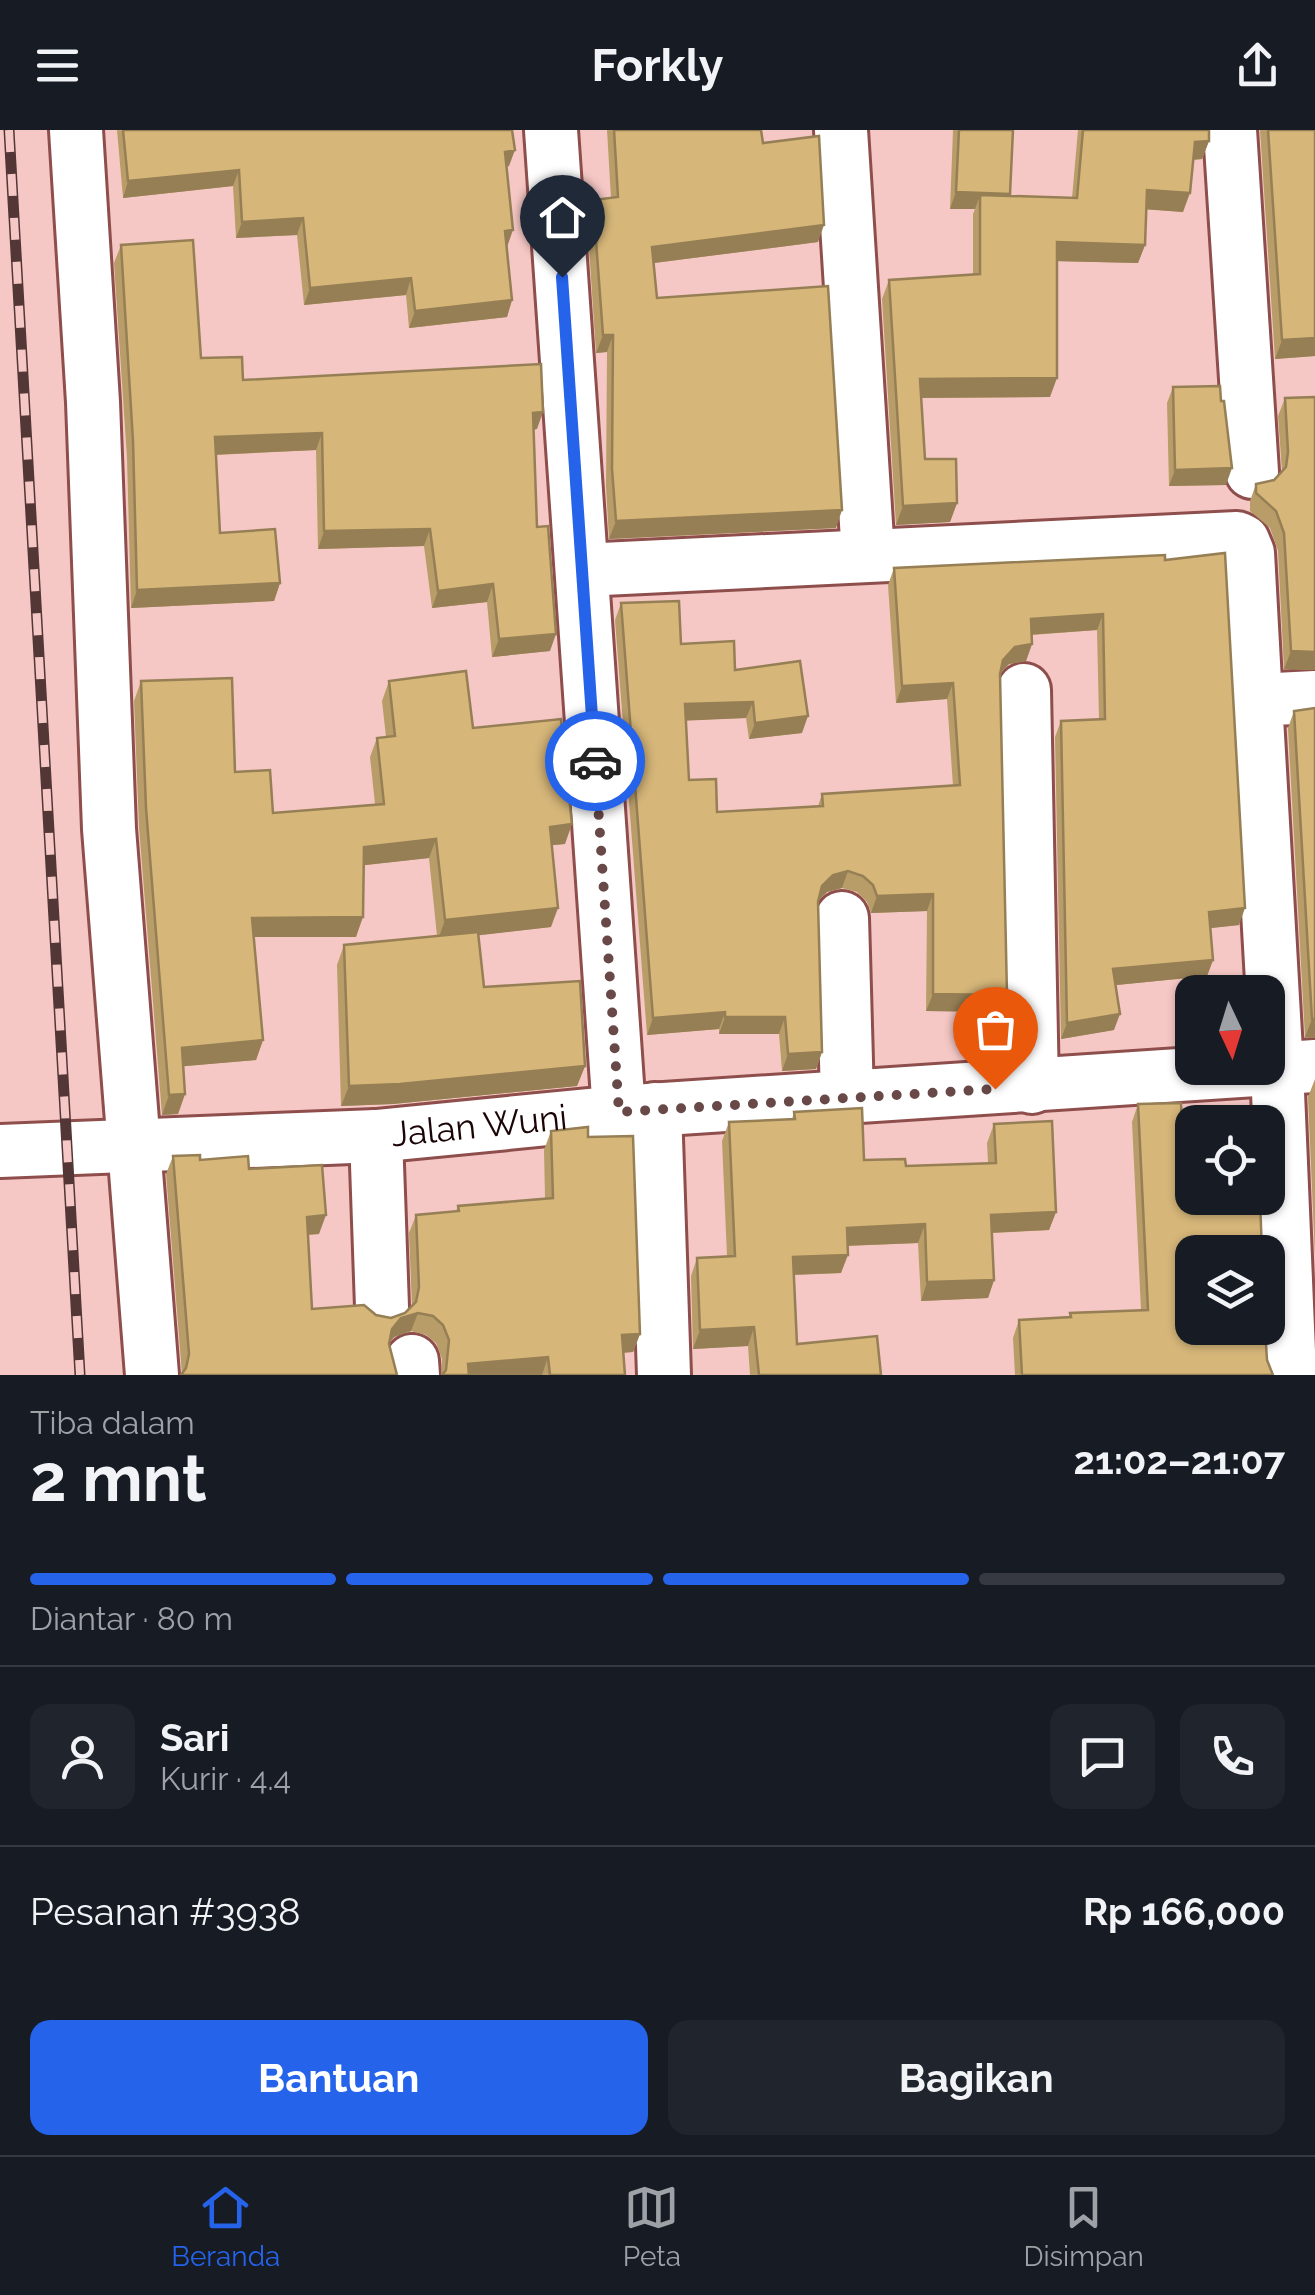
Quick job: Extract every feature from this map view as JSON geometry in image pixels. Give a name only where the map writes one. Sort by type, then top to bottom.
[{"type":"street","points":[[76,130],[93,402],[110,829],[152,1375]]},
{"type":"street","points":[[551,130],[582,570],[664,1375]]},
{"type":"street","points":[[841,130],[868,555]]},
{"type":"street","points":[[1230,130],[1252,472]]},
{"type":"street","points":[[582,570],[1237,538],[1246,546],[1256,700],[1296,1067],[1290,1375]]},
{"type":"street","points":[[1024,690],[1032,1087]]},
{"type":"street","points":[[1256,700],[1315,697]]},
{"type":"street","points":[[842,918],[847,1096]]},
{"type":"street","name":"Jalan Wuni","points":[[0,1151],[376,1136],[637,1110],[1296,1067]]},
{"type":"street","points":[[376,1136],[382,1308]]},
{"type":"building","points":[[123,130],[512,130],[515,150],[505,152],[513,230],[505,231],[512,300],[415,311],[411,278],[310,288],[303,218],[242,222],[239,170],[128,181]]},
{"type":"building","points":[[614,130],[761,130],[763,143],[819,136],[824,225],[652,247],[657,298],[828,286],[842,510],[616,521],[612,469],[613,335],[603,335],[593,200],[618,197]]},
{"type":"building","points":[[959,130],[1013,130],[1010,194],[956,192]]},
{"type":"building","points":[[1083,130],[1209,130],[1209,141],[1195,142],[1190,193],[1147,190],[1145,245],[1057,242],[1057,378],[920,379],[925,459],[956,459],[957,503],[903,506],[889,280],[980,274],[980,195],[1077,198]]},
{"type":"building","points":[[1268,130],[1315,130],[1315,338],[1282,340]]},
{"type":"building","points":[[193,240],[201,358],[242,357],[243,380],[541,364],[543,412],[533,413],[537,527],[548,526],[556,634],[499,639],[493,584],[438,591],[430,529],[324,531],[322,433],[215,437],[220,533],[275,529],[280,583],[137,590],[121,245]]},
{"type":"building","points":[[1220,386],[1232,468],[1175,470],[1173,387]]},
{"type":"building","points":[[1315,397],[1315,652],[1291,651],[1284,533],[1276,511],[1256,493],[1256,484],[1274,480],[1286,467],[1285,398]]},
{"type":"building","points":[[1225,553],[1245,908],[1209,912],[1213,960],[1113,969],[1120,1014],[1067,1023],[1061,721],[1105,719],[1103,614],[1031,619],[1032,644],[1015,647],[1003,660],[1000,674],[1007,995],[933,994],[933,894],[877,896],[873,885],[863,876],[848,871],[833,875],[822,886],[818,902],[822,1052],[788,1054],[785,1017],[725,1017],[725,1012],[653,1018],[621,603],[679,601],[681,644],[734,641],[735,670],[800,661],[808,716],[755,723],[753,702],[685,704],[689,780],[716,779],[717,812],[823,806],[822,794],[960,785],[953,683],[902,686],[894,568],[1165,555],[1165,560]]},
{"type":"building","points":[[466,671],[473,728],[561,719],[572,824],[550,827],[558,908],[445,920],[436,839],[364,847],[363,917],[252,918],[263,1040],[182,1048],[185,1094],[169,1095],[146,808],[141,681],[232,678],[235,772],[270,770],[273,813],[384,804],[377,738],[395,736],[389,681]]},
{"type":"building","points":[[1315,708],[1315,1019],[1312,1019],[1294,711]]},
{"type":"building","points":[[478,932],[484,987],[580,981],[585,1066],[349,1086],[344,945]]},
{"type":"building","points":[[1181,1103],[1175,1105],[1175,1215],[1261,1215],[1261,1235],[1175,1235],[1175,1345],[1266,1345],[1273,1375],[1022,1375],[1019,1320],[1071,1317],[1070,1313],[1148,1310],[1138,1104]]},
{"type":"building","points":[[862,1108],[864,1160],[905,1159],[906,1166],[996,1163],[994,1124],[1052,1121],[1056,1212],[991,1215],[994,1280],[927,1282],[925,1224],[847,1228],[848,1255],[793,1257],[797,1344],[877,1336],[881,1375],[759,1375],[754,1327],[700,1330],[697,1258],[735,1256],[729,1122],[795,1119],[794,1112]]},
{"type":"building","points":[[588,1127],[588,1137],[633,1136],[640,1334],[622,1335],[625,1375],[550,1375],[548,1357],[468,1364],[469,1375],[442,1375],[449,1340],[443,1325],[433,1316],[418,1313],[401,1318],[392,1329],[389,1344],[397,1375],[181,1375],[189,1354],[173,1156],[200,1155],[200,1160],[248,1156],[249,1169],[322,1165],[326,1215],[307,1217],[312,1309],[364,1305],[376,1315],[391,1318],[405,1313],[416,1302],[416,1215],[459,1211],[458,1206],[553,1198],[551,1131]]},
{"type":"railway","points":[[9,130],[80,1375]]},
{"type":"way so far","points":[[595,761],[619,1112],[995,1089]]},
{"type":"route","points":[[562,277],[595,761]]}]
